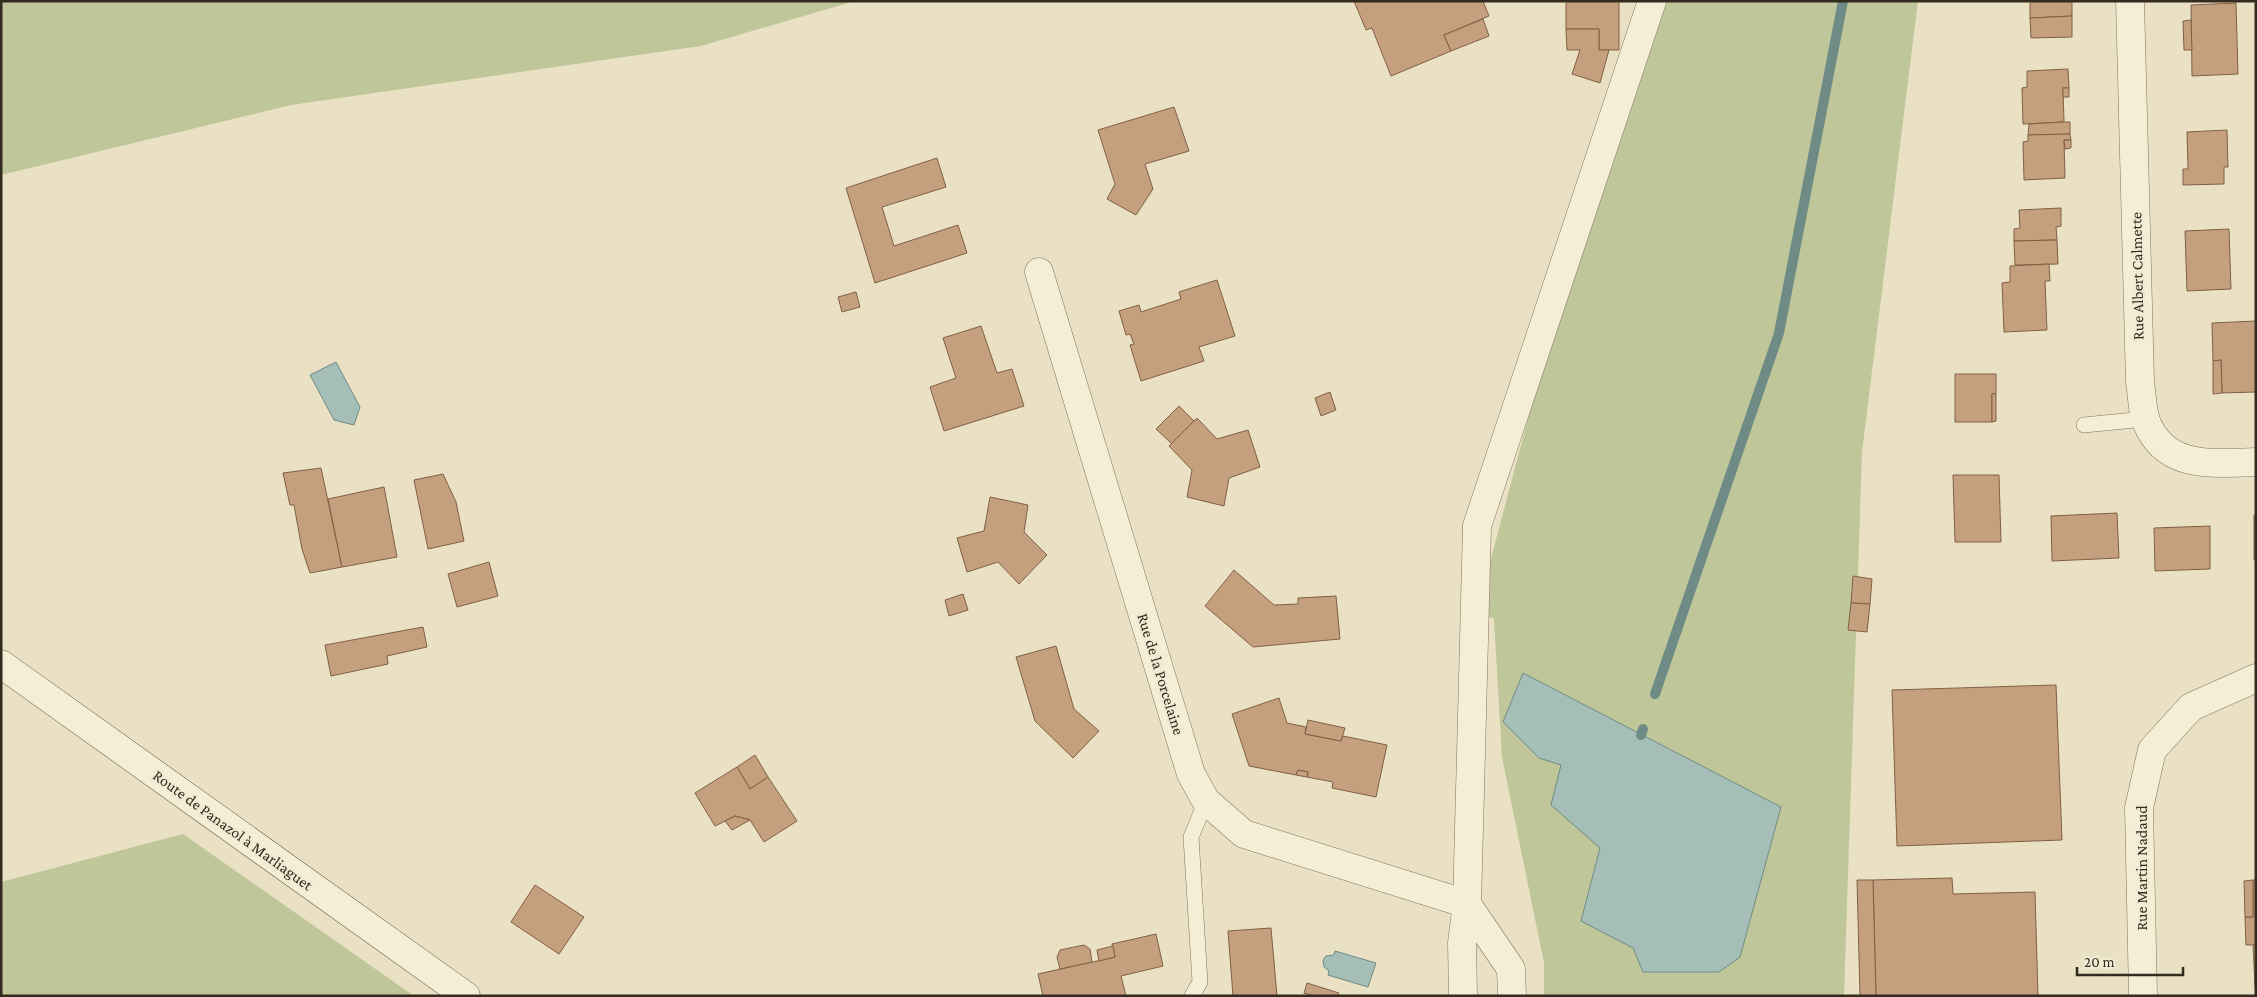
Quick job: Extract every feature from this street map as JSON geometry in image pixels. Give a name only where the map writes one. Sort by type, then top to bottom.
[{"type":"street","points":[[1463,996],[1462,943],[1467,904],[1477,526],[1652,1]]},
{"type":"street","name":"Rue Albert Calmette","points":[[2130,1],[2140,382],[2145,419],[2155,441],[2174,455],[2204,463],[2256,462]]},
{"type":"street","name":"Rue de la Porcelaine","points":[[1039,272],[1191,774],[1206,801],[1244,834],[1467,904]]},
{"type":"street","name":"Route de Panazol à Marliaguet","points":[[1,664],[466,996]]},
{"type":"street","name":"Rue Martin Nadaud","points":[[2143,996],[2139,808],[2152,750],[2191,707],[2256,678]]},
{"type":"street","points":[[1467,904],[1511,970],[1512,996]]},
{"type":"lane","points":[[2084,425],[2145,419]]},
{"type":"lane","points":[[1192,996],[1200,982],[1190,837],[1206,801]]},
{"type":"green space","points":[[1,1],[855,1],[701,46],[291,105],[1,175]]},
{"type":"green space","points":[[1638,1],[1918,1],[1862,452],[1844,996],[1544,996],[1544,963],[1502,757],[1494,619],[1477,612]]},
{"type":"green space","points":[[183,834],[414,996],[1,996],[1,882]]},
{"type":"water","points":[[336,362],[360,407],[354,425],[334,420],[310,375]]},
{"type":"water","points":[[1523,673],[1781,807],[1740,957],[1719,972],[1643,972],[1633,948],[1581,921],[1600,848],[1551,805],[1561,765],[1539,758],[1503,722]]},
{"type":"water","points":[[1335,951],[1376,963],[1368,987],[1328,975],[1329,971],[1324,967],[1323,960],[1326,956],[1334,955]]},
{"type":"building","points":[[1354,1],[1483,1],[1489,16],[1444,35],[1451,51],[1391,76],[1372,28],[1366,30]]},
{"type":"building","points":[[1566,1],[1619,1],[1619,50],[1599,50],[1599,29],[1566,29]]},
{"type":"building","points":[[2030,1],[2072,1],[2072,16],[2030,18]]},
{"type":"building","points":[[2236,3],[2238,74],[2192,76],[2191,5]]},
{"type":"building","points":[[2072,16],[2072,37],[2031,38],[2030,18]]},
{"type":"building","points":[[1483,19],[1489,36],[1451,51],[1444,35]]},
{"type":"building","points":[[2191,20],[2192,50],[2184,50],[2183,21]]},
{"type":"building","points":[[1566,29],[1599,29],[1599,50],[1609,50],[1600,83],[1572,74],[1580,50],[1567,50]]},
{"type":"building","points":[[2068,69],[2069,88],[2063,88],[2064,122],[2023,124],[2022,88],[2027,87],[2027,71]]},
{"type":"building","points":[[2063,88],[2069,88],[2069,97],[2063,97]]},
{"type":"building","points":[[1174,107],[1189,151],[1145,164],[1153,189],[1136,215],[1107,199],[1115,184],[1098,130]]},
{"type":"building","points":[[2070,122],[2070,134],[2028,135],[2029,124]]},
{"type":"building","points":[[2227,130],[2228,167],[2224,167],[2224,184],[2183,185],[2183,169],[2188,169],[2187,132]]},
{"type":"building","points":[[2070,134],[2071,140],[2064,140],[2065,178],[2024,180],[2023,142],[2028,141],[2028,135]]},
{"type":"building","points":[[2064,140],[2071,140],[2071,148],[2065,149]]},
{"type":"building","points":[[937,158],[946,187],[882,207],[894,246],[958,225],[967,253],[875,283],[846,188]]},
{"type":"building","points":[[2061,208],[2061,226],[2056,227],[2057,240],[2014,241],[2014,229],[2020,228],[2019,210]]},
{"type":"building","points":[[2229,229],[2231,289],[2187,291],[2185,231]]},
{"type":"building","points":[[2057,240],[2058,264],[2015,265],[2014,241]]},
{"type":"building","points":[[2049,264],[2050,281],[2045,281],[2047,330],[2004,332],[2002,283],[2010,282],[2010,266]]},
{"type":"building","points":[[1217,280],[1235,336],[1199,347],[1204,361],[1141,381],[1130,345],[1134,344],[1130,334],[1126,335],[1119,311],[1139,305],[1141,312],[1181,299],[1179,292]]},
{"type":"building","points":[[856,292],[860,307],[842,312],[838,297]]},
{"type":"building","points":[[2256,321],[2256,392],[2222,393],[2221,360],[2213,361],[2212,323]]},
{"type":"building","points":[[981,326],[997,373],[1012,369],[1024,406],[944,431],[930,387],[956,378],[943,338]]},
{"type":"building","points":[[2221,360],[2222,393],[2213,394],[2213,361]]},
{"type":"building","points":[[1955,374],[1996,374],[1996,394],[1992,394],[1992,422],[1955,422]]},
{"type":"building","points":[[1330,392],[1336,410],[1321,416],[1315,398]]},
{"type":"building","points":[[1992,394],[1996,394],[1996,421],[1992,422]]},
{"type":"building","points":[[1179,406],[1194,421],[1172,444],[1156,429]]},
{"type":"building","points":[[1197,418],[1217,439],[1248,430],[1260,467],[1229,478],[1224,506],[1187,497],[1192,470],[1169,446]]},
{"type":"building","points":[[321,468],[342,567],[310,573],[302,549],[294,505],[290,505],[283,473]]},
{"type":"building","points":[[443,474],[456,502],[464,541],[428,549],[414,480]]},
{"type":"building","points":[[1953,475],[1999,475],[2001,542],[1955,542]]},
{"type":"building","points":[[384,487],[397,557],[342,567],[328,499]]},
{"type":"building","points":[[990,497],[1028,505],[1024,532],[1047,555],[1019,584],[998,562],[967,572],[957,538],[984,531]]},
{"type":"building","points":[[2117,513],[2119,558],[2052,561],[2051,516]]},
{"type":"building","points":[[2254,515],[2256,515],[2256,559],[2254,560]]},
{"type":"building","points":[[2210,526],[2210,569],[2155,571],[2154,528]]},
{"type":"building","points":[[489,562],[498,596],[457,607],[448,574]]},
{"type":"building","points":[[1234,570],[1274,605],[1298,604],[1298,598],[1336,596],[1340,639],[1253,647],[1205,606]]},
{"type":"building","points":[[1853,576],[1872,579],[1870,604],[1851,603]]},
{"type":"building","points":[[963,594],[968,610],[949,616],[945,600]]},
{"type":"building","points":[[1851,603],[1870,604],[1867,632],[1848,630]]},
{"type":"building","points":[[423,627],[427,647],[387,656],[388,664],[331,676],[325,645]]},
{"type":"building","points":[[1056,646],[1074,709],[1099,731],[1073,758],[1035,721],[1016,657]]},
{"type":"building","points":[[2056,685],[2062,840],[1897,846],[1892,690]]},
{"type":"building","points":[[1279,698],[1287,723],[1306,727],[1305,734],[1341,741],[1343,736],[1387,745],[1376,797],[1332,788],[1333,782],[1307,777],[1308,772],[1298,770],[1296,775],[1249,766],[1232,714]]},
{"type":"building","points":[[1308,720],[1345,728],[1341,741],[1305,734]]},
{"type":"building","points":[[755,755],[768,777],[750,789],[737,767]]},
{"type":"building","points":[[737,767],[750,789],[768,777],[797,821],[764,842],[750,820],[735,816],[715,826],[695,793]]},
{"type":"building","points":[[1298,770],[1308,772],[1307,777],[1296,775]]},
{"type":"building","points":[[735,816],[750,820],[732,830],[725,821]]},
{"type":"building","points":[[1952,878],[1953,894],[2035,892],[2038,996],[1876,996],[1873,880]]},
{"type":"building","points":[[1857,880],[1873,880],[1876,996],[1860,996]]},
{"type":"building","points":[[2253,880],[2256,880],[2256,945],[2246,945],[2245,917],[2253,917]]},
{"type":"building","points":[[2253,880],[2253,917],[2245,917],[2244,881]]},
{"type":"building","points":[[535,885],[584,917],[559,954],[511,922]]},
{"type":"building","points":[[1271,928],[1277,996],[1233,996],[1228,931]]},
{"type":"building","points":[[1156,934],[1163,966],[1121,976],[1126,996],[1043,996],[1038,974],[1115,957],[1112,944]]},
{"type":"building","points":[[1084,945],[1090,949],[1092,962],[1060,969],[1057,957],[1060,950]]},
{"type":"building","points":[[2253,945],[2256,945],[2256,987],[2255,987]]},
{"type":"building","points":[[1113,946],[1115,957],[1099,961],[1097,950]]},
{"type":"building","points":[[1307,983],[1339,993],[1338,996],[1314,996],[1304,993]]},
{"type":"waterway","points":[[1655,694],[1779,333],[1843,1]]},
{"type":"waterway","points":[[1641,735],[1643,729]]}]
